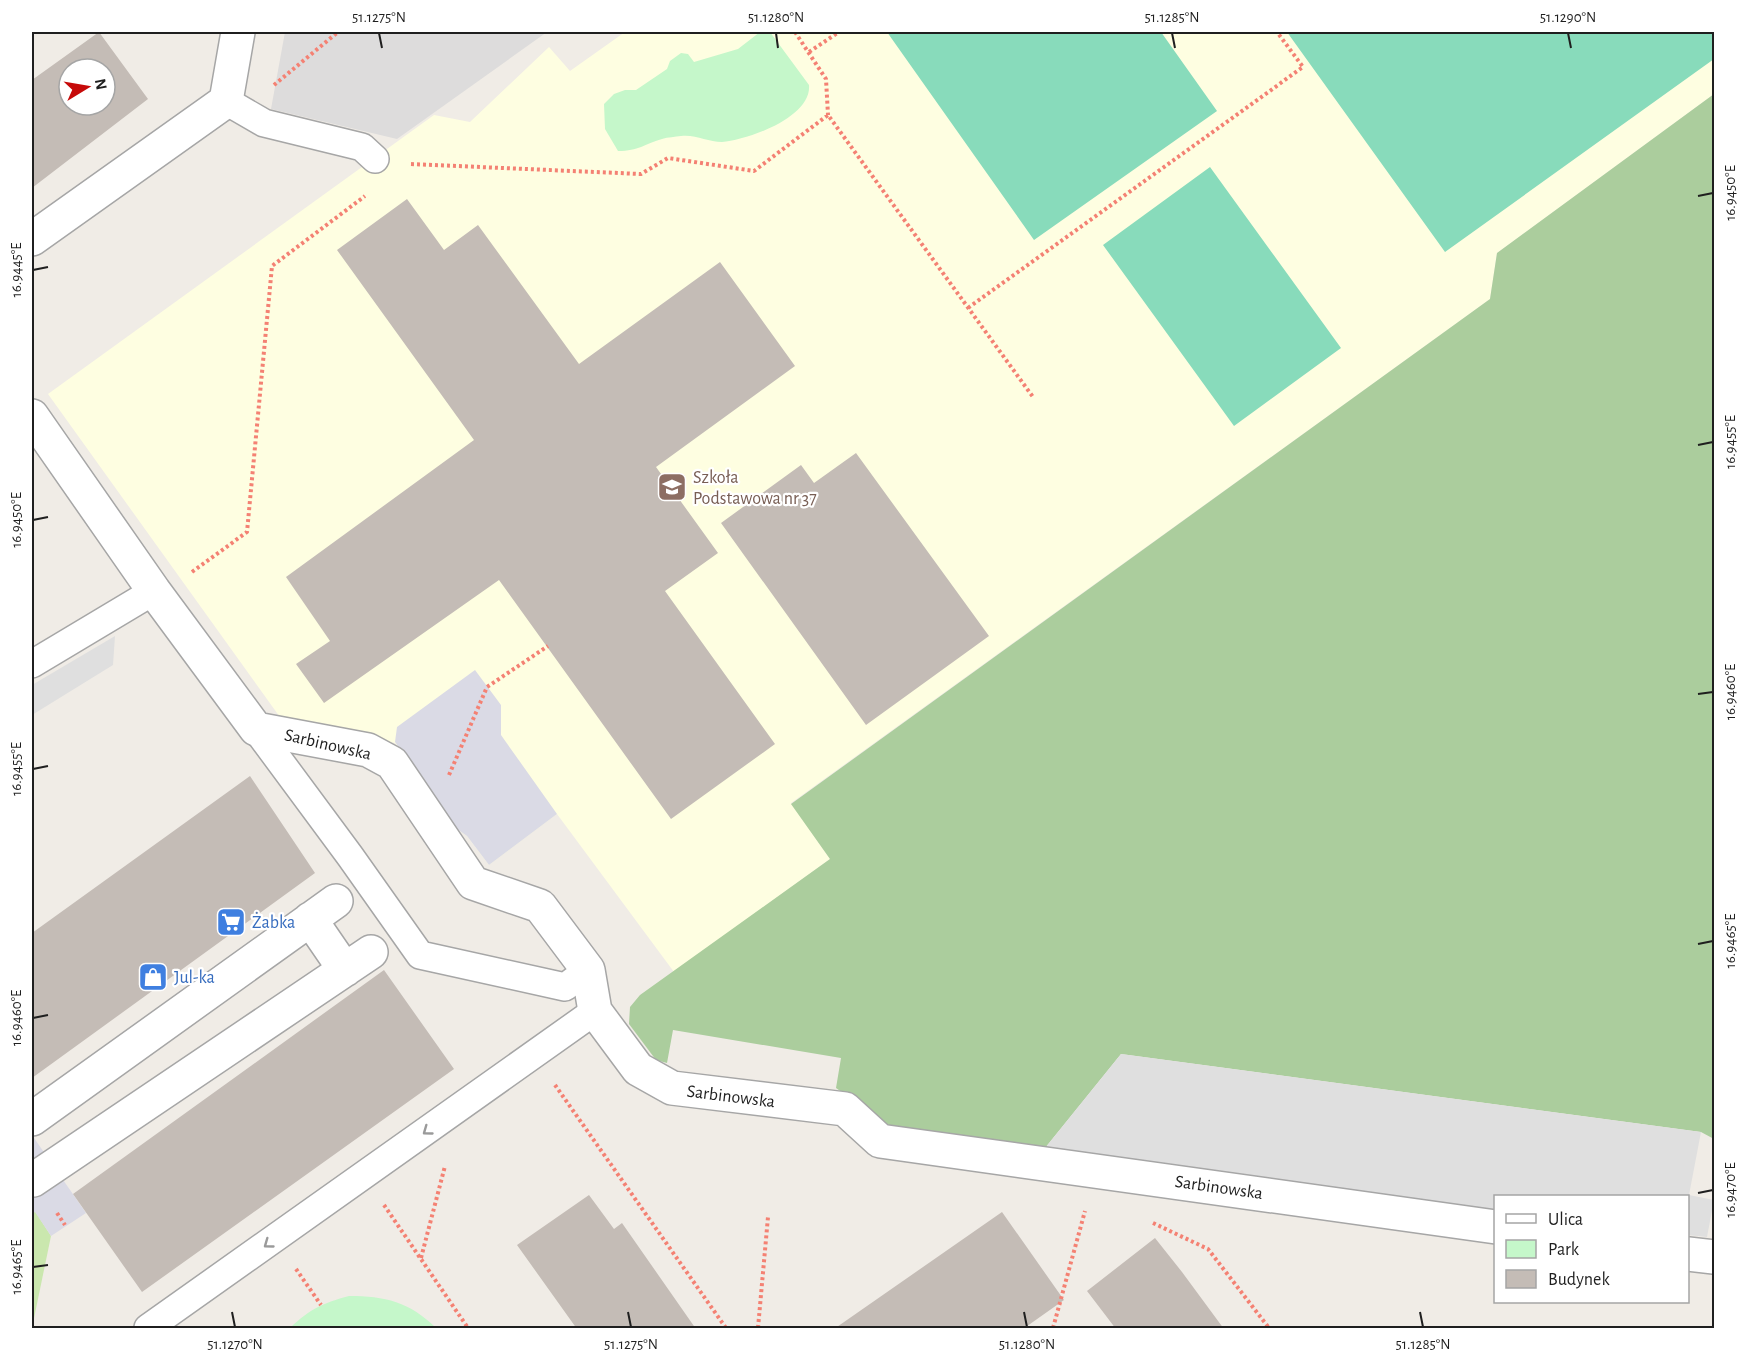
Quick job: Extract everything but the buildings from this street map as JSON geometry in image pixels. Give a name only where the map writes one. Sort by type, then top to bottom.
[{"type":"street","points":[[32,239],[234,106],[238,32]]},
{"type":"street","points":[[32,416],[154,591],[256,729]]},
{"type":"street","name":"Sarbinowska","points":[[256,729],[368,750],[392,763],[472,883],[540,906],[588,970],[595,1011],[638,1069],[672,1088],[844,1109],[880,1141],[1494,1227]]},
{"type":"street","points":[[32,1119],[323,910],[358,961],[33,1180],[32,1177]]},
{"type":"street","points":[[1689,1254],[1714,1257]]},
{"type":"lane","points":[[234,106],[264,123],[362,147],[381,169]]},
{"type":"lane","points":[[32,664],[154,591]]},
{"type":"lane","points":[[256,729],[420,955],[565,987],[588,970]]},
{"type":"lane","points":[[156,1323],[595,1011]]},
{"type":"path","points":[[234,106],[338,32]]},
{"type":"path","points":[[795,32],[826,79],[828,115],[1033,397]]},
{"type":"path","points":[[809,52],[839,32]]},
{"type":"path","points":[[968,308],[1303,67],[1277,32]]},
{"type":"path","points":[[190,573],[247,532],[272,266],[381,169],[410,164],[641,174],[668,158],[754,171],[828,115]]},
{"type":"path","points":[[487,687],[548,646]]},
{"type":"path","points":[[534,1054],[726,1329]]},
{"type":"path","points":[[420,1258],[453,1136],[444,1118]]},
{"type":"path","points":[[364,1176],[468,1329]]},
{"type":"path","points":[[1053,1329],[1085,1209]]},
{"type":"path","points":[[758,1329],[768,1217]]},
{"type":"path","points":[[1144,1218],[1208,1249],[1269,1329]]},
{"type":"shaded area","points":[[285,32],[547,32],[397,139],[271,109]]},
{"type":"shaded area","name":"Szkoła Podstawowa nr 37","points":[[625,32],[1714,32],[1714,94],[1497,253],[1490,299],[791,803],[830,859],[674,972],[557,814],[489,865],[467,836],[457,829],[395,743],[282,720],[48,394],[434,115],[470,122],[549,47],[570,71]]},
{"type":"shaded area","points":[[115,636],[113,665],[32,715],[32,685]]},
{"type":"shaded area","points":[[475,670],[501,705],[501,735],[557,814],[489,865],[467,836],[457,829],[395,742],[397,727]]},
{"type":"shaded area","points":[[1121,1054],[1701,1132],[1689,1195],[1494,1195],[1494,1210],[1041,1153]]},
{"type":"shaded area","points":[[32,1135],[86,1213],[51,1236],[35,1212],[32,1214]]},
{"type":"shaded area","points":[[1689,1195],[1714,1200],[1707,1237],[1689,1235]]},
{"type":"green space","points":[[760,32],[770,32],[809,85],[807,97],[790,117],[762,132],[733,140],[717,142],[681,136],[664,138],[636,149],[618,151],[605,129],[604,104],[614,94],[625,90],[636,90],[667,69],[670,61],[681,53],[688,54],[694,62],[738,49]]},
{"type":"green space","points":[[887,32],[1161,32],[1217,111],[1034,240]]},
{"type":"green space","points":[[1287,32],[1714,32],[1714,59],[1445,252]]},
{"type":"green space","points":[[1714,94],[1714,1139],[1701,1132],[1121,1054],[1041,1153],[890,1126],[836,1088],[841,1058],[673,1030],[667,1063],[656,1060],[629,1024],[630,1007],[640,995],[830,859],[791,804],[1490,299],[1497,253]]},
{"type":"green space","points":[[1210,167],[1341,348],[1234,426],[1103,245]]},
{"type":"green space","points":[[35,1211],[51,1236],[32,1328],[32,1214]]},
{"type":"green space","points":[[349,1296],[374,1297],[407,1306],[436,1328],[290,1328],[317,1308]]},
{"type":"place","name":"Szkoła Podstawowa nr 37","points":[[672,487]]},
{"type":"place","name":"Żabka","points":[[231,922]]},
{"type":"place","name":"Jul-ka","points":[[153,977]]}]
